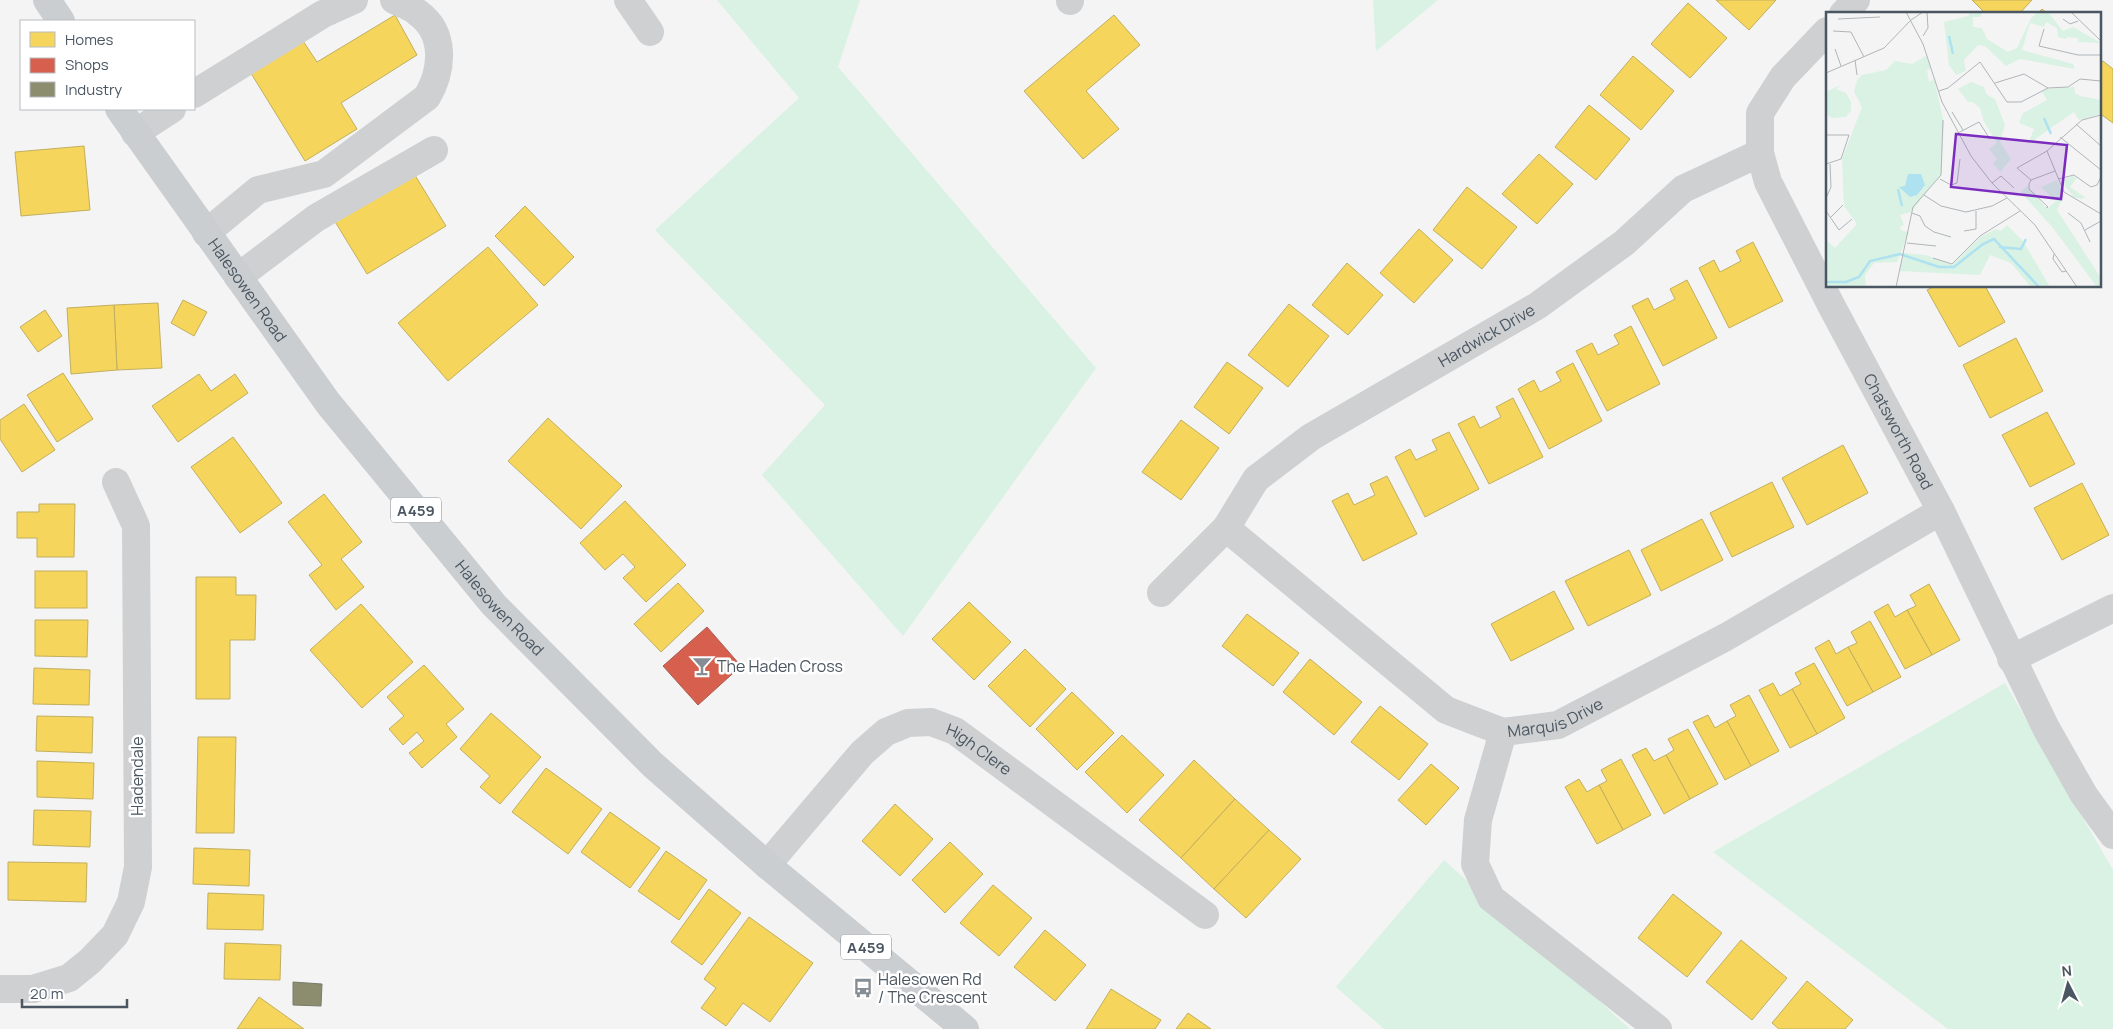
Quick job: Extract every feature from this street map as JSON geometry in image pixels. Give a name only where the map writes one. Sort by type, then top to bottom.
[{"type":"main road","points":[[47,0],[60,20]]},
{"type":"main road","name":"Halesowen Road","points":[[120,110],[328,403],[494,605],[653,765],[767,865],[965,1029]]},
{"type":"street","points":[[195,93],[323,14],[354,0]]},
{"type":"street","points":[[206,233],[258,190],[324,174],[427,97],[436,82],[440,64],[434,30],[419,13],[394,0]]},
{"type":"street","points":[[628,0],[650,32]]},
{"type":"street","points":[[1845,12],[1856,0]]},
{"type":"street","name":"Chatsworth Road","points":[[1826,32],[1783,77],[1760,113],[1760,153],[1768,182],[1830,305],[1941,511],[2046,728],[2084,795],[2113,835]]},
{"type":"street","points":[[135,133],[170,110]]},
{"type":"street","points":[[238,277],[316,218],[434,150]]},
{"type":"street","name":"Hardwick Drive","points":[[1161,593],[1226,528],[1256,479],[1311,437],[1537,306],[1624,243],[1683,189],[1760,153]]},
{"type":"street","name":"Hadendale","points":[[0,989],[33,989],[69,978],[90,961],[115,935],[131,902],[138,867],[136,526],[116,482]]},
{"type":"street","name":"Marquis Drive","points":[[1658,1029],[1490,898],[1475,864],[1475,855],[1478,820],[1503,732],[1558,724],[1726,636],[1941,511]]},
{"type":"street","points":[[1226,528],[1446,710],[1503,732]]},
{"type":"street","points":[[2011,659],[2113,608]]},
{"type":"street","name":"High Clere","points":[[767,865],[862,753],[886,732],[908,723],[931,722],[955,731],[1205,915]]},
{"type":"green space","points":[[717,0],[860,0],[838,67],[1096,368],[903,636],[762,475],[825,405],[655,230],[799,98]]},
{"type":"green space","points":[[1373,0],[1438,0],[1376,51]]},
{"type":"green space","points":[[2005,683],[2113,870],[2113,1029],[1948,1029],[1713,852]]},
{"type":"green space","points":[[1444,860],[1630,1029],[1384,1029],[1336,987]]},
{"type":"building: Homes","points":[[1716,0],[1776,0],[1749,30]]},
{"type":"building: Homes","points":[[1972,0],[2032,0],[2021,12],[1984,12]]},
{"type":"building: Homes","points":[[1688,3],[1727,38],[1690,78],[1651,44]]},
{"type":"building: Homes","points":[[395,15],[417,55],[341,103],[357,129],[305,161],[249,70],[301,38],[317,62]]},
{"type":"building: Homes","points":[[1114,15],[1140,45],[1086,91],[1119,129],[1083,159],[1024,91]]},
{"type":"building: Homes","points":[[1633,56],[1674,91],[1641,130],[1600,95]]},
{"type":"building: Homes","points":[[2103,61],[2113,69],[2113,123],[2100,114],[2100,64]]},
{"type":"building: Homes","points":[[1589,105],[1630,139],[1596,180],[1555,147]]},
{"type":"building: Homes","points":[[84,146],[90,210],[21,216],[15,152]]},
{"type":"building: Homes","points":[[1539,154],[1573,184],[1537,224],[1502,194]]},
{"type":"building: Homes","points":[[413,172],[446,226],[367,274],[334,220]]},
{"type":"building: Homes","points":[[1467,187],[1517,227],[1482,269],[1433,230]]},
{"type":"building: Homes","points":[[525,206],[574,257],[544,286],[495,236]]},
{"type":"building: Homes","points":[[1419,229],[1453,260],[1414,303],[1380,273]]},
{"type":"building: Homes","points":[[1753,242],[1783,301],[1729,328],[1699,268],[1714,260],[1720,272],[1741,261],[1736,251]]},
{"type":"building: Homes","points":[[488,247],[538,305],[448,381],[398,323]]},
{"type":"building: Homes","points":[[1347,263],[1383,295],[1348,335],[1312,305]]},
{"type":"building: Homes","points":[[1687,280],[1717,338],[1663,366],[1632,306],[1648,298],[1654,310],[1675,299],[1670,289]]},
{"type":"building: Homes","points":[[1931,288],[1986,288],[2005,322],[1959,347],[1927,290]]},
{"type":"building: Homes","points":[[183,300],[207,312],[194,336],[171,323]]},
{"type":"building: Homes","points":[[158,303],[162,368],[117,370],[114,305]]},
{"type":"building: Homes","points":[[1289,304],[1329,336],[1288,387],[1248,355]]},
{"type":"building: Homes","points":[[114,305],[117,370],[71,374],[67,308]]},
{"type":"building: Homes","points":[[45,310],[62,336],[38,352],[20,327]]},
{"type":"building: Homes","points":[[1631,326],[1660,384],[1607,411],[1576,351],[1592,343],[1598,355],[1619,344],[1614,335]]},
{"type":"building: Homes","points":[[2016,338],[2043,391],[1990,418],[1963,365]]},
{"type":"building: Homes","points":[[1227,362],[1263,388],[1229,434],[1194,407]]},
{"type":"building: Homes","points":[[1573,363],[1602,421],[1549,449],[1518,389],[1534,380],[1540,392],[1561,381],[1556,372]]},
{"type":"building: Homes","points":[[63,373],[93,419],[57,442],[27,395]]},
{"type":"building: Homes","points":[[199,374],[211,391],[235,374],[248,393],[178,442],[152,406]]},
{"type":"building: Homes","points":[[1513,398],[1543,457],[1489,484],[1458,424],[1474,416],[1480,428],[1501,417],[1496,407]]},
{"type":"building: Homes","points":[[24,404],[55,450],[22,472],[0,439],[0,420]]},
{"type":"building: Homes","points":[[2047,412],[2075,464],[2030,487],[2002,435]]},
{"type":"building: Homes","points":[[548,418],[622,486],[581,529],[508,461]]},
{"type":"building: Homes","points":[[1181,420],[1219,448],[1181,500],[1142,472]]},
{"type":"building: Homes","points":[[1449,432],[1479,489],[1425,517],[1395,457],[1410,449],[1416,460],[1437,450],[1432,440]]},
{"type":"building: Homes","points":[[233,437],[282,503],[240,533],[191,467]]},
{"type":"building: Homes","points":[[1843,445],[1868,493],[1807,525],[1782,478]]},
{"type":"building: Homes","points":[[1387,476],[1417,534],[1363,561],[1332,501],[1348,493],[1354,505],[1375,495],[1370,484]]},
{"type":"building: Homes","points":[[1772,482],[1794,527],[1732,557],[1710,513]]},
{"type":"building: Homes","points":[[2082,483],[2109,535],[2062,560],[2034,508]]},
{"type":"building: Homes","points":[[324,494],[362,542],[341,559],[364,587],[336,610],[309,575],[322,565],[288,522]]},
{"type":"building: Homes","points":[[625,501],[686,565],[646,602],[623,578],[635,567],[623,554],[605,570],[580,543]]},
{"type":"building: Homes","points":[[39,504],[75,504],[74,557],[37,557],[37,538],[17,538],[17,512],[39,512]]},
{"type":"building: Homes","points":[[1702,519],[1723,560],[1661,591],[1641,550]]},
{"type":"building: Homes","points":[[1629,550],[1651,595],[1588,626],[1565,581]]},
{"type":"building: Homes","points":[[35,571],[87,571],[87,608],[35,608]]},
{"type":"building: Homes","points":[[196,577],[236,577],[236,595],[256,595],[255,640],[230,640],[230,699],[196,699]]},
{"type":"building: Homes","points":[[678,583],[704,611],[661,652],[634,624]]},
{"type":"building: Homes","points":[[1929,584],[1960,640],[1932,655],[1907,610],[1916,606],[1910,595]]},
{"type":"building: Homes","points":[[1554,591],[1574,629],[1511,661],[1491,624]]},
{"type":"building: Homes","points":[[969,602],[1011,642],[974,680],[932,639]]},
{"type":"building: Homes","points":[[361,604],[413,662],[362,708],[310,650]]},
{"type":"building: Homes","points":[[1888,604],[1895,617],[1907,610],[1932,655],[1905,669],[1874,612]]},
{"type":"building: Homes","points":[[1247,614],[1299,653],[1273,686],[1222,646]]},
{"type":"building: Homes","points":[[35,620],[88,620],[87,657],[35,656]]},
{"type":"building: Homes","points":[[1870,621],[1901,677],[1873,692],[1848,647],[1857,643],[1851,632]]},
{"type":"building: Homes","points":[[1829,640],[1836,654],[1848,647],[1873,692],[1847,706],[1815,648]]},
{"type":"building: Homes","points":[[1025,649],[1066,689],[1030,727],[988,686]]},
{"type":"building: Homes","points":[[1310,659],[1362,702],[1334,735],[1283,692]]},
{"type":"building: Homes","points":[[1814,663],[1845,718],[1817,734],[1792,689],[1801,684],[1795,673]]},
{"type":"building: Homes","points":[[424,665],[464,709],[446,724],[457,737],[422,768],[409,753],[424,741],[417,732],[403,745],[389,729],[404,716],[387,697]]},
{"type":"building: Homes","points":[[34,668],[90,670],[89,705],[33,704]]},
{"type":"building: Homes","points":[[1773,683],[1780,696],[1792,689],[1817,734],[1790,748],[1759,690]]},
{"type":"building: Homes","points":[[1072,692],[1114,733],[1077,770],[1036,729]]},
{"type":"building: Homes","points":[[1749,695],[1779,751],[1751,766],[1727,721],[1736,716],[1730,705]]},
{"type":"building: Homes","points":[[1380,706],[1428,744],[1399,780],[1351,742]]},
{"type":"building: Homes","points":[[491,713],[541,757],[500,804],[480,787],[490,776],[460,749]]},
{"type":"building: Homes","points":[[1708,715],[1715,728],[1727,721],[1751,766],[1725,780],[1693,722]]},
{"type":"building: Homes","points":[[37,716],[93,717],[92,753],[36,751]]},
{"type":"building: Homes","points":[[1688,729],[1718,784],[1690,799],[1666,755],[1674,750],[1668,739]]},
{"type":"building: Homes","points":[[1122,735],[1164,775],[1127,813],[1085,772]]},
{"type":"building: Homes","points":[[198,737],[236,737],[234,833],[196,833]]},
{"type":"building: Homes","points":[[1646,748],[1654,761],[1666,755],[1690,799],[1664,814],[1632,755]]},
{"type":"building: Homes","points":[[1621,759],[1651,815],[1623,830],[1599,785],[1607,781],[1601,770]]},
{"type":"building: Homes","points":[[1194,760],[1235,799],[1181,858],[1139,820]]},
{"type":"building: Homes","points":[[37,761],[94,763],[93,799],[37,797]]},
{"type":"building: Homes","points":[[1431,764],[1459,788],[1426,825],[1398,800]]},
{"type":"building: Homes","points":[[546,768],[602,809],[568,854],[512,812]]},
{"type":"building: Homes","points":[[1579,779],[1587,792],[1599,785],[1623,830],[1597,844],[1565,787]]},
{"type":"building: Homes","points":[[1235,799],[1269,830],[1214,889],[1181,858]]},
{"type":"building: Homes","points":[[895,804],[933,839],[900,876],[862,841]]},
{"type":"building: Homes","points":[[34,810],[91,811],[90,847],[33,845]]},
{"type":"building: Homes","points":[[610,812],[660,848],[630,888],[581,852]]},
{"type":"building: Homes","points":[[1269,830],[1301,859],[1246,918],[1214,889]]},
{"type":"building: Homes","points":[[950,842],[983,874],[945,913],[912,880]]},
{"type":"building: Homes","points":[[194,848],[250,850],[249,886],[193,884]]},
{"type":"building: Homes","points":[[666,851],[707,880],[679,920],[638,891]]},
{"type":"building: Homes","points":[[8,862],[87,863],[86,902],[8,900]]},
{"type":"building: Homes","points":[[993,885],[1032,918],[999,956],[960,923]]},
{"type":"building: Homes","points":[[709,889],[741,913],[702,965],[671,942]]},
{"type":"building: Homes","points":[[208,893],[264,895],[263,930],[207,929]]},
{"type":"building: Homes","points":[[1673,894],[1722,933],[1687,977],[1638,938]]},
{"type":"building: Homes","points":[[749,917],[813,963],[770,1022],[743,1003],[726,1026],[701,1008],[716,988],[704,979]]},
{"type":"building: Homes","points":[[1045,930],[1086,965],[1055,1001],[1014,967]]},
{"type":"building: Homes","points":[[1741,940],[1787,978],[1752,1020],[1706,982]]},
{"type":"building: Homes","points":[[225,943],[281,945],[280,980],[224,979]]},
{"type":"building: Homes","points":[[1807,981],[1853,1020],[1845,1029],[1779,1029],[1772,1023]]},
{"type":"building: Homes","points":[[1111,989],[1161,1020],[1155,1029],[1086,1029]]},
{"type":"building: Homes","points":[[259,997],[304,1029],[237,1029]]},
{"type":"building: Homes","points":[[1188,1013],[1211,1029],[1176,1029]]},
{"type":"building: Shops","name":"The Haden Cross","points":[[707,627],[741,666],[698,705],[663,666]]},
{"type":"building: Industry","points":[[293,982],[322,984],[321,1006],[293,1005]]},
{"type":"place","name":"The Haden Cross","points":[[702,666]]},
{"type":"place","name":"Halesowen Rd / The Crescent","points":[[863,988]]}]
